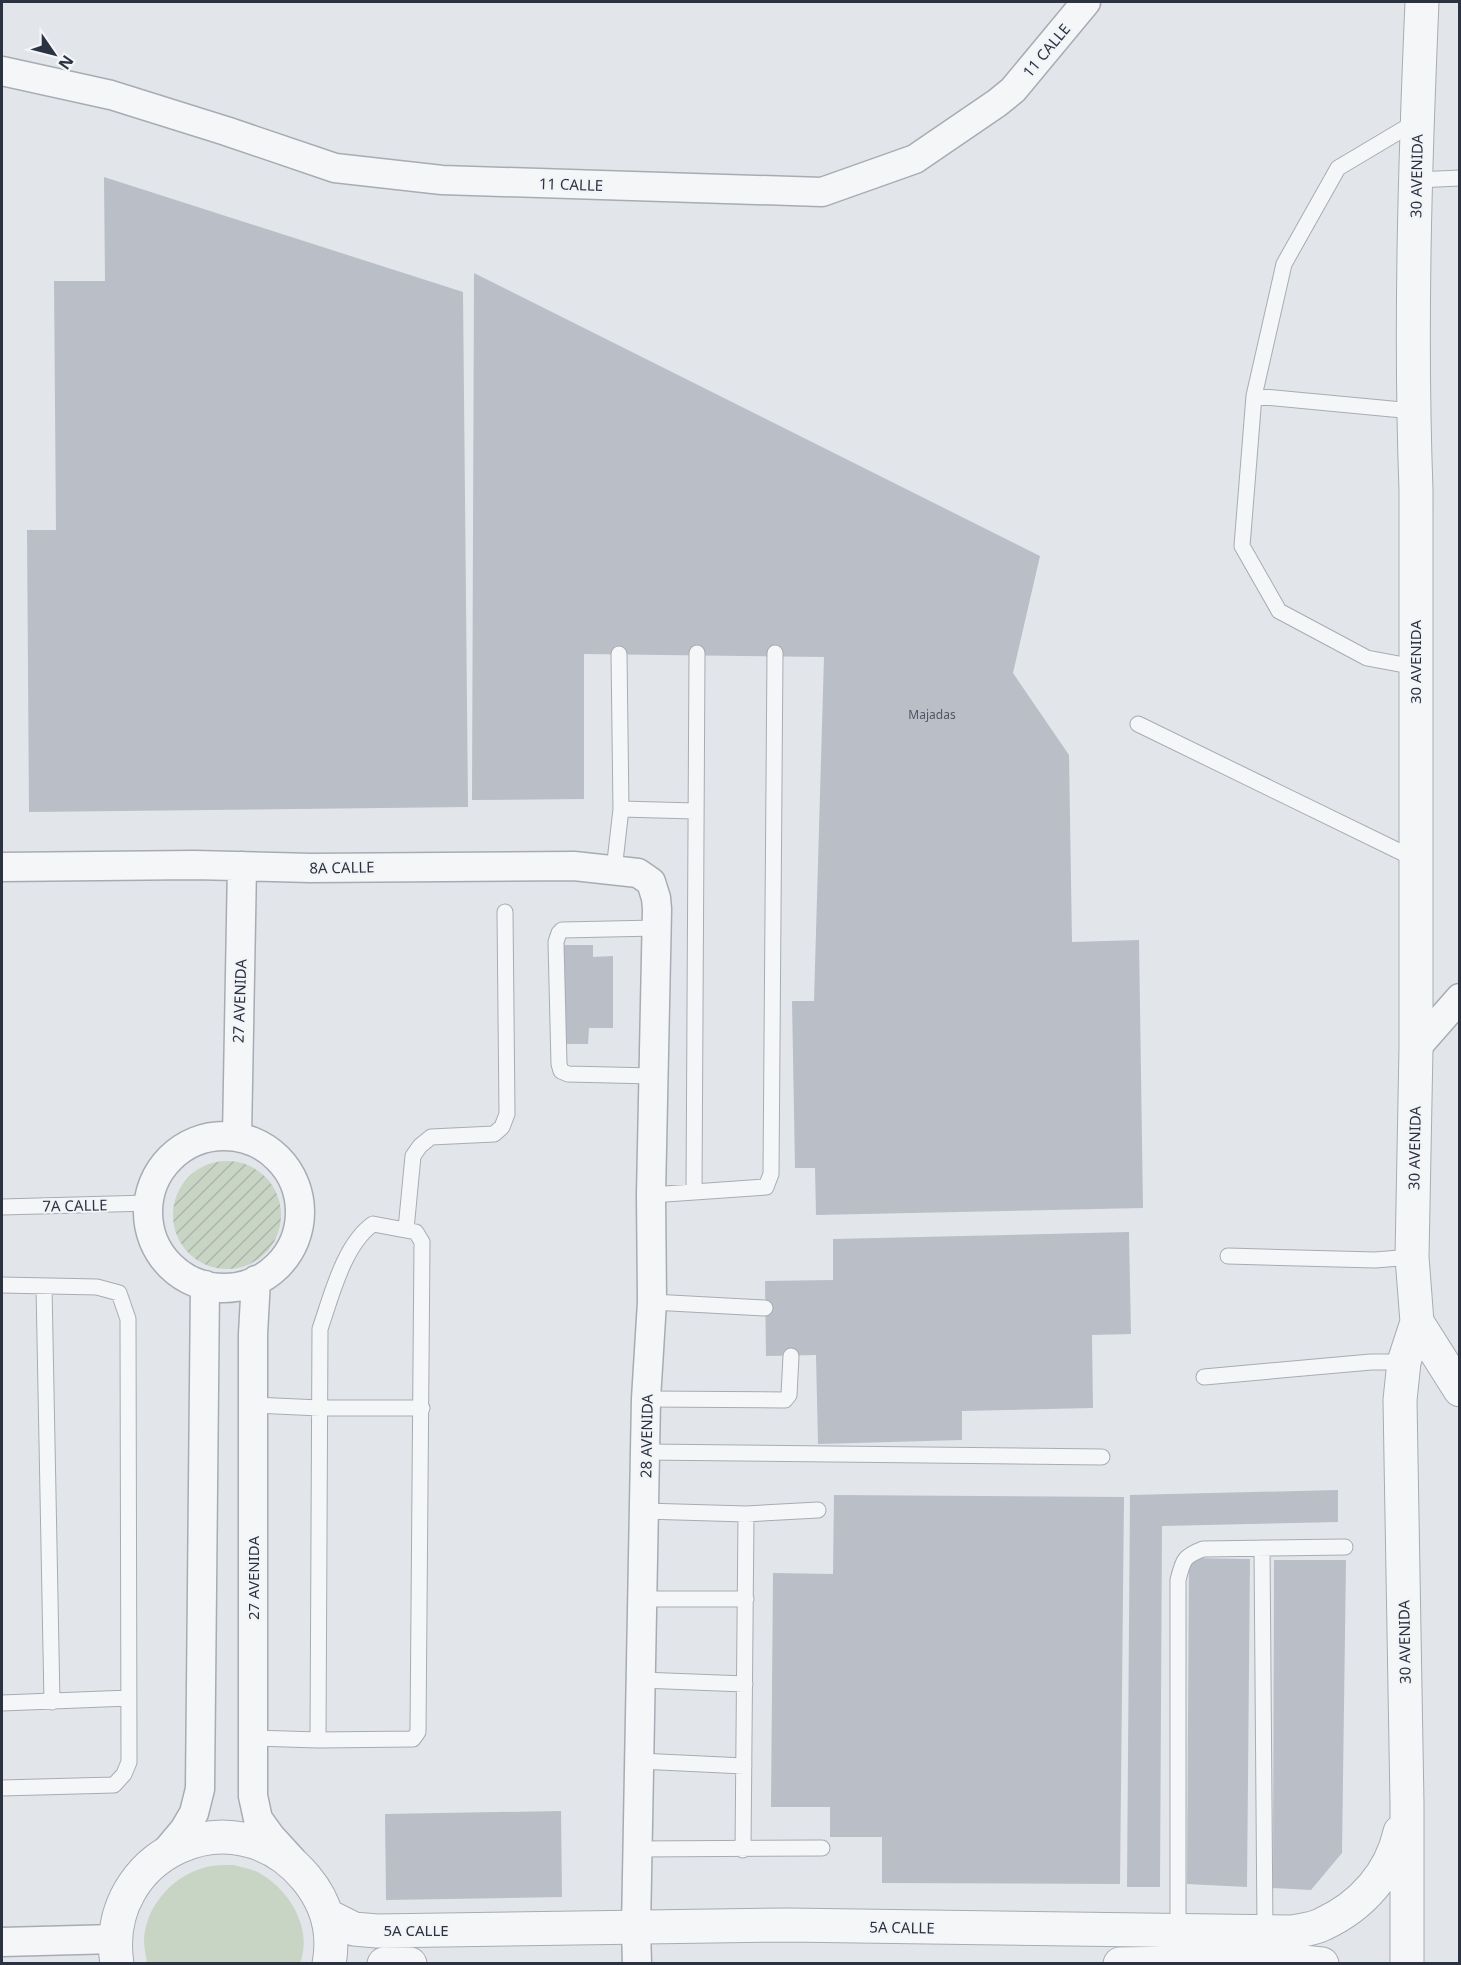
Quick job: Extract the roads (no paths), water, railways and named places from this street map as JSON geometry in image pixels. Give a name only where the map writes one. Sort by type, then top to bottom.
[{"type":"street","name":"11 CALLE","points":[[2,71],[111,95],[335,168],[442,180],[822,192],[915,159],[997,103],[1013,90],[1086,2]]},
{"type":"street","name":"30 AVENIDA","points":[[1407,1964],[1407,1804],[1400,1400],[1404,1362],[1417,1322],[1412,1257],[1416,1048],[1416,490],[1413,411],[1417,121],[1422,2]]},
{"type":"street","name":"27 AVENIDA","points":[[230,1136],[234,866]]},
{"type":"street","name":"8A CALLE","points":[[2,867],[574,866],[638,873],[648,879],[654,890],[656,919]]},
{"type":"street","name":"28 AVENIDA","points":[[637,1964],[637,1849],[646,1399],[652,1302],[651,1195],[656,919]]},
{"type":"street","points":[[1416,1048],[1460,998]]},
{"type":"street","points":[[230,1136],[265,1147],[281,1162],[293,1181],[300,1210],[296,1234],[287,1253],[273,1269],[256,1280],[236,1287],[215,1287],[190,1280],[166,1261],[151,1234],[148,1219],[149,1203],[151,1190],[157,1177],[173,1156],[196,1141],[230,1136]]},
{"type":"street","name":"27 AVENIDA","points":[[256,1280],[253,1405],[252,1796],[258,1819],[293,1862]]},
{"type":"street","points":[[2,1942],[116,1951],[117,1924],[123,1905],[135,1883],[163,1855],[194,1814],[200,1789],[205,1285]]},
{"type":"street","name":"30 AVENIDA","points":[[1417,1322],[1460,1392]]},
{"type":"street","points":[[1400,1400],[1430,1387],[1460,1392]]},
{"type":"street","name":"5A CALLE","points":[[328,1916],[354,1929],[377,1931],[787,1925],[1292,1932],[1321,1926],[1347,1911],[1378,1884],[1397,1848],[1407,1804]]},
{"type":"street","points":[[163,1855],[194,1840],[214,1836],[237,1837],[266,1845],[293,1862],[318,1891],[328,1916],[331,1937],[329,1964]]},
{"type":"street","points":[[1120,1964],[1293,1961],[1322,1964]]},
{"type":"street","points":[[384,1964],[410,1964]]},
{"type":"lane","points":[[1415,667],[1367,658],[1279,611],[1242,546],[1254,396],[1284,264],[1338,168],[1417,121]]},
{"type":"lane","points":[[1416,180],[1460,178]]},
{"type":"lane","points":[[1254,396],[1413,411]]},
{"type":"lane","points":[[694,1192],[697,653]]},
{"type":"lane","points":[[651,1195],[766,1187],[771,1174],[775,653]]},
{"type":"lane","points":[[614,870],[621,809],[619,654]]},
{"type":"lane","points":[[1138,724],[1415,859]]},
{"type":"lane","points":[[621,809],[695,812]]},
{"type":"lane","points":[[406,1229],[413,1156],[420,1146],[431,1137],[494,1134],[502,1127],[507,1114],[505,912]]},
{"type":"lane","points":[[653,1076],[568,1074],[561,1071],[556,942],[562,930],[656,919]]},
{"type":"lane","name":"7A CALLE","points":[[2,1207],[149,1203]]},
{"type":"lane","points":[[253,1738],[318,1740],[413,1739],[417,1731],[422,1242],[416,1232],[373,1224],[364,1230],[354,1244],[335,1285],[320,1329],[318,1740]]},
{"type":"lane","points":[[1228,1256],[1375,1260],[1412,1257]]},
{"type":"lane","points":[[2,1285],[97,1287],[119,1293],[128,1319],[129,1698],[129,1762],[124,1774],[114,1785],[2,1788]]},
{"type":"lane","points":[[44,1286],[52,1702]]},
{"type":"lane","points":[[652,1302],[765,1308]]},
{"type":"lane","points":[[646,1399],[785,1400],[789,1395],[791,1356]]},
{"type":"lane","points":[[1204,1377],[1371,1362],[1404,1362]]},
{"type":"lane","points":[[253,1405],[320,1408],[422,1408]]},
{"type":"lane","points":[[645,1452],[1102,1457]]},
{"type":"lane","points":[[644,1511],[746,1514],[818,1510]]},
{"type":"lane","points":[[743,1850],[746,1514]]},
{"type":"lane","points":[[1178,1930],[1178,1580],[1182,1564],[1189,1554],[1203,1549],[1345,1547]]},
{"type":"lane","points":[[1262,1548],[1264,1932]]},
{"type":"lane","points":[[642,1599],[746,1599]]},
{"type":"lane","points":[[641,1680],[745,1684]]},
{"type":"lane","points":[[2,1703],[129,1698]]},
{"type":"lane","points":[[639,1761],[744,1766]]},
{"type":"lane","points":[[637,1849],[822,1848]]}]
